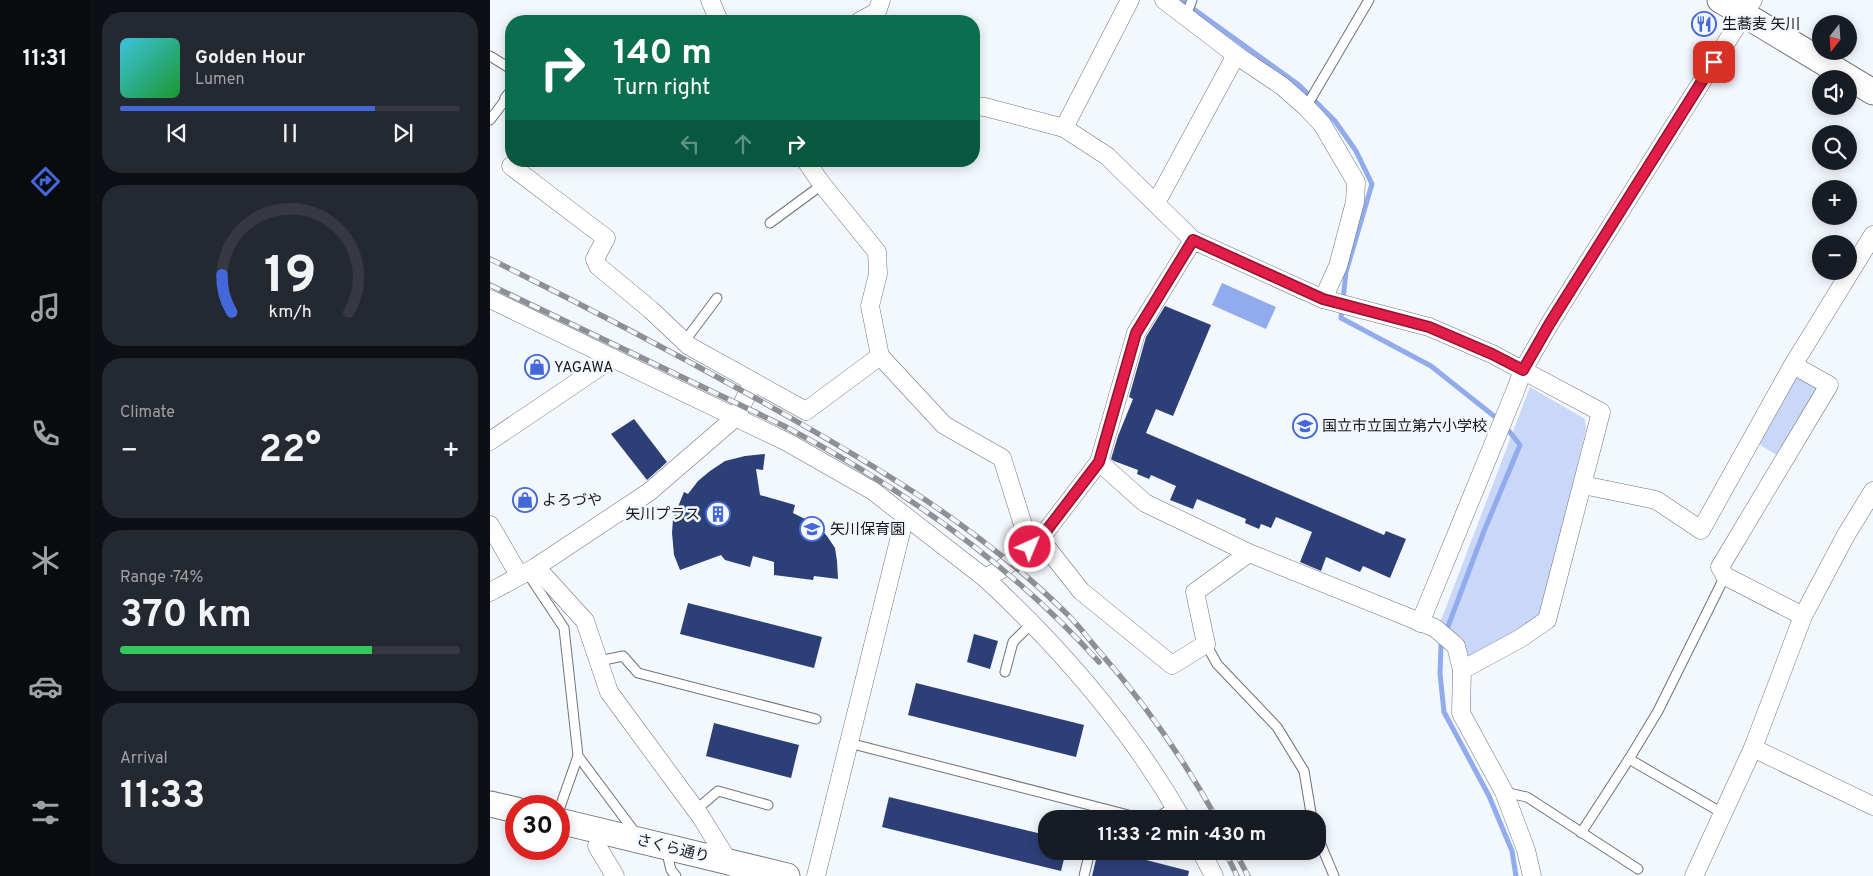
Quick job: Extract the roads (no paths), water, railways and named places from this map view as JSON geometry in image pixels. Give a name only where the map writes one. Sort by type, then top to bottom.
[{"type":"street","points":[[710,0],[716,15]]},
{"type":"street","points":[[871,15],[877,12],[881,0]]},
{"type":"street","points":[[1064,128],[1130,0]]},
{"type":"street","points":[[1164,0],[1189,7],[1236,55],[1307,105],[1322,124],[1356,182],[1355,202],[1338,266],[1336,303]]},
{"type":"street","points":[[1720,0],[1749,7],[1873,92]]},
{"type":"street","points":[[1428,626],[1523,370],[1550,323],[1749,7]]},
{"type":"street","points":[[1156,203],[1236,55]]},
{"type":"street","points":[[980,107],[1064,128],[1107,156],[1193,240],[1336,303],[1429,327],[1492,354],[1601,412],[1547,620],[1521,638],[1462,670]]},
{"type":"street","points":[[517,167],[606,238],[595,259],[598,266],[651,310],[684,342],[806,410],[880,356]]},
{"type":"street","points":[[810,167],[877,252],[878,274],[870,306],[880,356],[944,425],[1002,458],[1035,543],[1081,591],[1172,665],[1206,644],[1195,592],[1249,554]]},
{"type":"street","points":[[1583,485],[1656,500],[1702,530],[1794,366],[1873,235]]},
{"type":"street","points":[[985,578],[1002,569],[1035,543],[1099,462],[1136,333],[1193,240]]},
{"type":"street","points":[[490,299],[787,442],[873,491],[985,578],[1032,623],[1068,661],[1112,714],[1178,810]]},
{"type":"street","points":[[490,440],[613,358]]},
{"type":"street","points":[[1794,366],[1829,385],[1720,567],[1725,576],[1803,616]]},
{"type":"street","points":[[490,592],[527,571],[649,492],[736,417],[753,382]]},
{"type":"street","points":[[1099,462],[1145,503],[1249,554],[1428,626],[1456,646],[1462,670],[1461,713],[1504,792],[1526,850],[1532,876]]},
{"type":"street","points":[[1694,876],[1753,748],[1803,616],[1846,535],[1873,491]]},
{"type":"street","points":[[816,876],[905,516]]},
{"type":"street","points":[[490,525],[527,571],[585,622],[609,692],[696,810],[734,869]]},
{"type":"street","points":[[1753,748],[1873,806]]},
{"type":"street","points":[[490,804],[505,807]]},
{"type":"street","name":"さくら通り","points":[[570,824],[654,844],[734,869],[787,876]]},
{"type":"street","points":[[603,831],[597,846],[615,876]]},
{"type":"street","points":[[1206,860],[1214,876]]},
{"type":"lane","points":[[1307,105],[1369,0]]},
{"type":"lane","points":[[491,59],[505,66]]},
{"type":"lane","points":[[490,120],[505,105]]},
{"type":"lane","points":[[770,223],[822,184]]},
{"type":"lane","points":[[684,342],[718,298]]},
{"type":"lane","points":[[527,571],[564,628],[578,756],[564,795]]},
{"type":"lane","points":[[1581,832],[1658,711],[1725,576]]},
{"type":"lane","points":[[1006,672],[1013,642],[1032,623]]},
{"type":"lane","points":[[1206,644],[1217,664],[1277,727],[1304,772],[1310,810]]},
{"type":"lane","points":[[599,662],[623,656],[638,673],[816,718]]},
{"type":"lane","points":[[849,743],[1104,810]]},
{"type":"lane","points":[[578,756],[654,844],[676,876]]},
{"type":"lane","points":[[1629,759],[1724,814]]},
{"type":"lane","points":[[696,810],[718,791],[768,804]]},
{"type":"lane","points":[[1504,792],[1528,797],[1638,868]]},
{"type":"lane","points":[[1326,857],[1334,876]]},
{"type":"lane","points":[[1084,876],[1088,860]]},
{"type":"water","points":[[1222,283],[1276,307],[1266,329],[1212,305]]},
{"type":"waterway","points":[[1181,0],[1299,85],[1335,121],[1356,151],[1372,184],[1346,272],[1341,318],[1431,366],[1499,420]]},
{"type":"waterway","points":[[1505,426],[1520,445],[1484,531],[1441,645],[1440,674],[1444,712],[1489,796],[1512,851],[1516,876]]},
{"type":"railway","points":[[490,259],[652,342],[832,441],[914,492],[992,548],[1029,578],[1078,625],[1162,731],[1191,774],[1212,810]]},
{"type":"railway","points":[[490,285],[784,426],[870,475],[912,501],[991,560],[1029,592],[1099,662]]},
{"type":"railway","points":[[1229,860],[1237,876]]},
{"type":"railway","points":[[1240,860],[1248,876]]},
{"type":"place","name":"生蕎麦 矢川","points":[[1704,24]]},
{"type":"place","name":"YAGAWA","points":[[537,367]]},
{"type":"place","name":"国立市立国立第六小学校","points":[[1305,426]]},
{"type":"place","name":"よろづや","points":[[525,500]]},
{"type":"place","name":"矢川プラス","points":[[718,514]]},
{"type":"place","name":"矢川保育園","points":[[812,529]]}]
